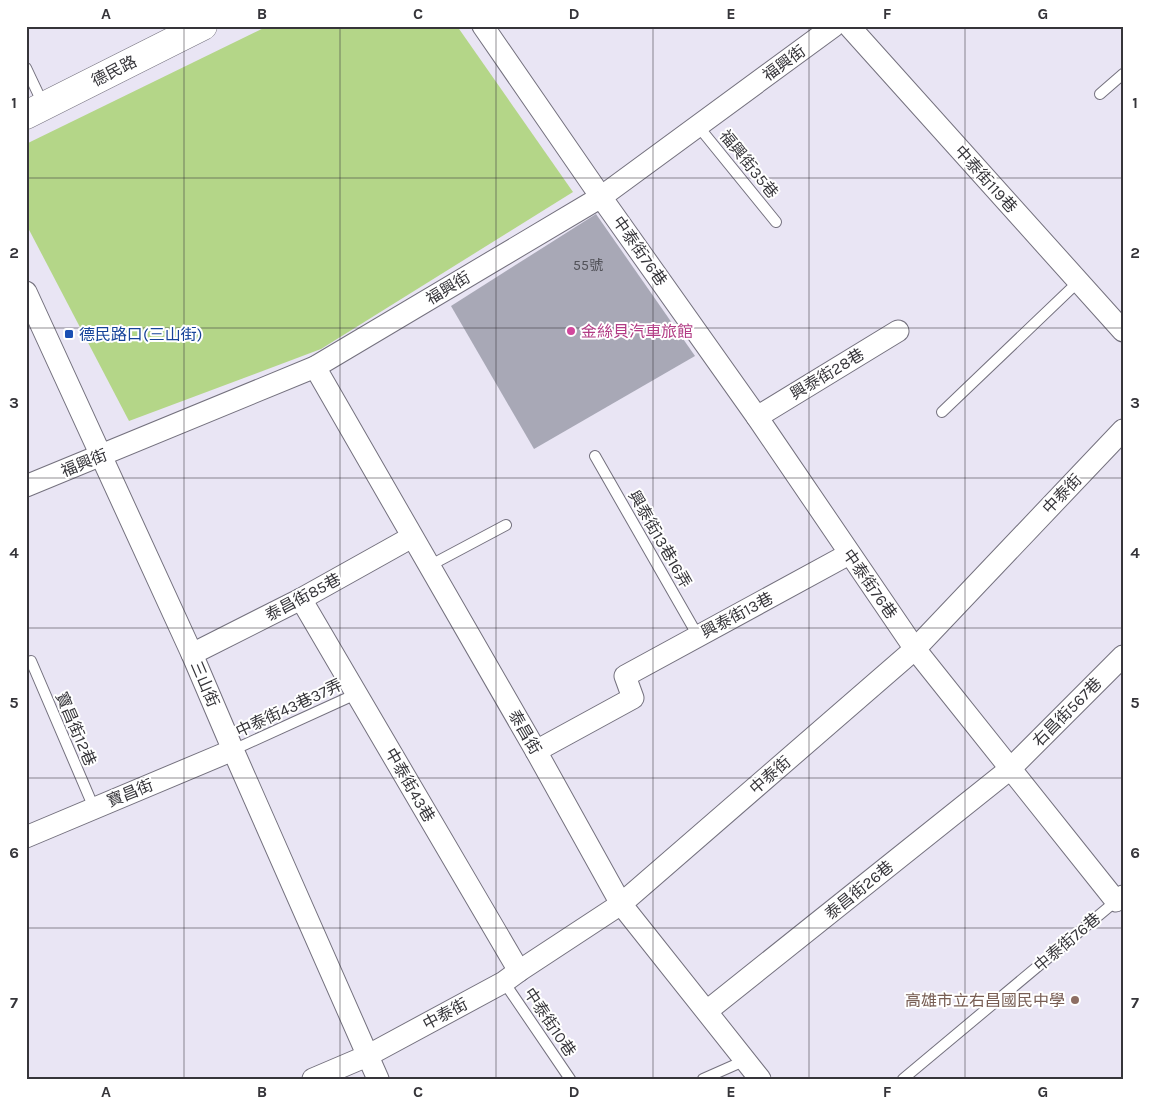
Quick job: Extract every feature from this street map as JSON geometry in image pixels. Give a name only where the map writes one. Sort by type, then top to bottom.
[{"type":"street","name":"德民路","points":[[35,111],[203,26]]},
{"type":"street","name":"中泰街76巷","points":[[483,26],[757,417],[915,649],[1010,768],[1120,898]]},
{"type":"street","name":"福興街","points":[[26,486],[315,367],[601,196],[834,26]]},
{"type":"street","name":"中泰街119巷","points":[[849,26],[1123,331]]},
{"type":"street","name":"三山街","points":[[26,292],[192,654],[378,1079]]},
{"type":"street","name":"興泰街28巷","points":[[757,417],[898,332]]},
{"type":"street","name":"泰昌街","points":[[315,367],[536,751],[621,904],[760,1079]]},
{"type":"street","name":"中泰街","points":[[313,1079],[367,1056],[511,977],[621,904],[915,649],[1123,430]]},
{"type":"street","name":"泰昌街85巷","points":[[192,654],[301,600],[412,537]]},
{"type":"street","name":"興泰街13巷","points":[[536,751],[633,698],[625,676],[849,554]]},
{"type":"street","name":"中泰街43巷","points":[[301,600],[356,694],[511,977]]},
{"type":"street","name":"右昌街567巷","points":[[1010,768],[1123,656]]},
{"type":"street","name":"寶昌街","points":[[26,837],[233,750]]},
{"type":"street","name":"泰昌街26巷","points":[[707,1011],[1010,768]]},
{"type":"lane","points":[[26,68],[35,111]]},
{"type":"lane","points":[[1100,94],[1123,74]]},
{"type":"lane","name":"福興街35巷","points":[[698,126],[776,222]]},
{"type":"lane","points":[[942,412],[1078,282]]},
{"type":"lane","name":"興泰街13巷16弄","points":[[595,456],[698,636]]},
{"type":"lane","points":[[429,566],[506,524]]},
{"type":"lane","name":"寶昌街12巷","points":[[31,661],[94,808]]},
{"type":"lane","name":"中泰街43巷37弄","points":[[233,750],[356,694]]},
{"type":"lane","name":"中泰街76巷","points":[[903,1079],[1120,898]]},
{"type":"lane","name":"中泰街10巷","points":[[511,977],[570,1079]]},
{"type":"lane","points":[[703,1079],[746,1060]]},
{"type":"green space","points":[[268,26],[457,26],[573,192],[321,349],[129,421],[26,224],[26,144]]},
{"type":"building","name":"金絲貝汽車旅館","points":[[596,214],[695,356],[534,449],[451,306]]},
{"type":"place","name":"金絲貝汽車旅館","points":[[571,331]]},
{"type":"place","name":"德民路口(三山街)","points":[[69,334]]},
{"type":"place","name":"高雄市立右昌國民中學","points":[[1075,1000]]}]
